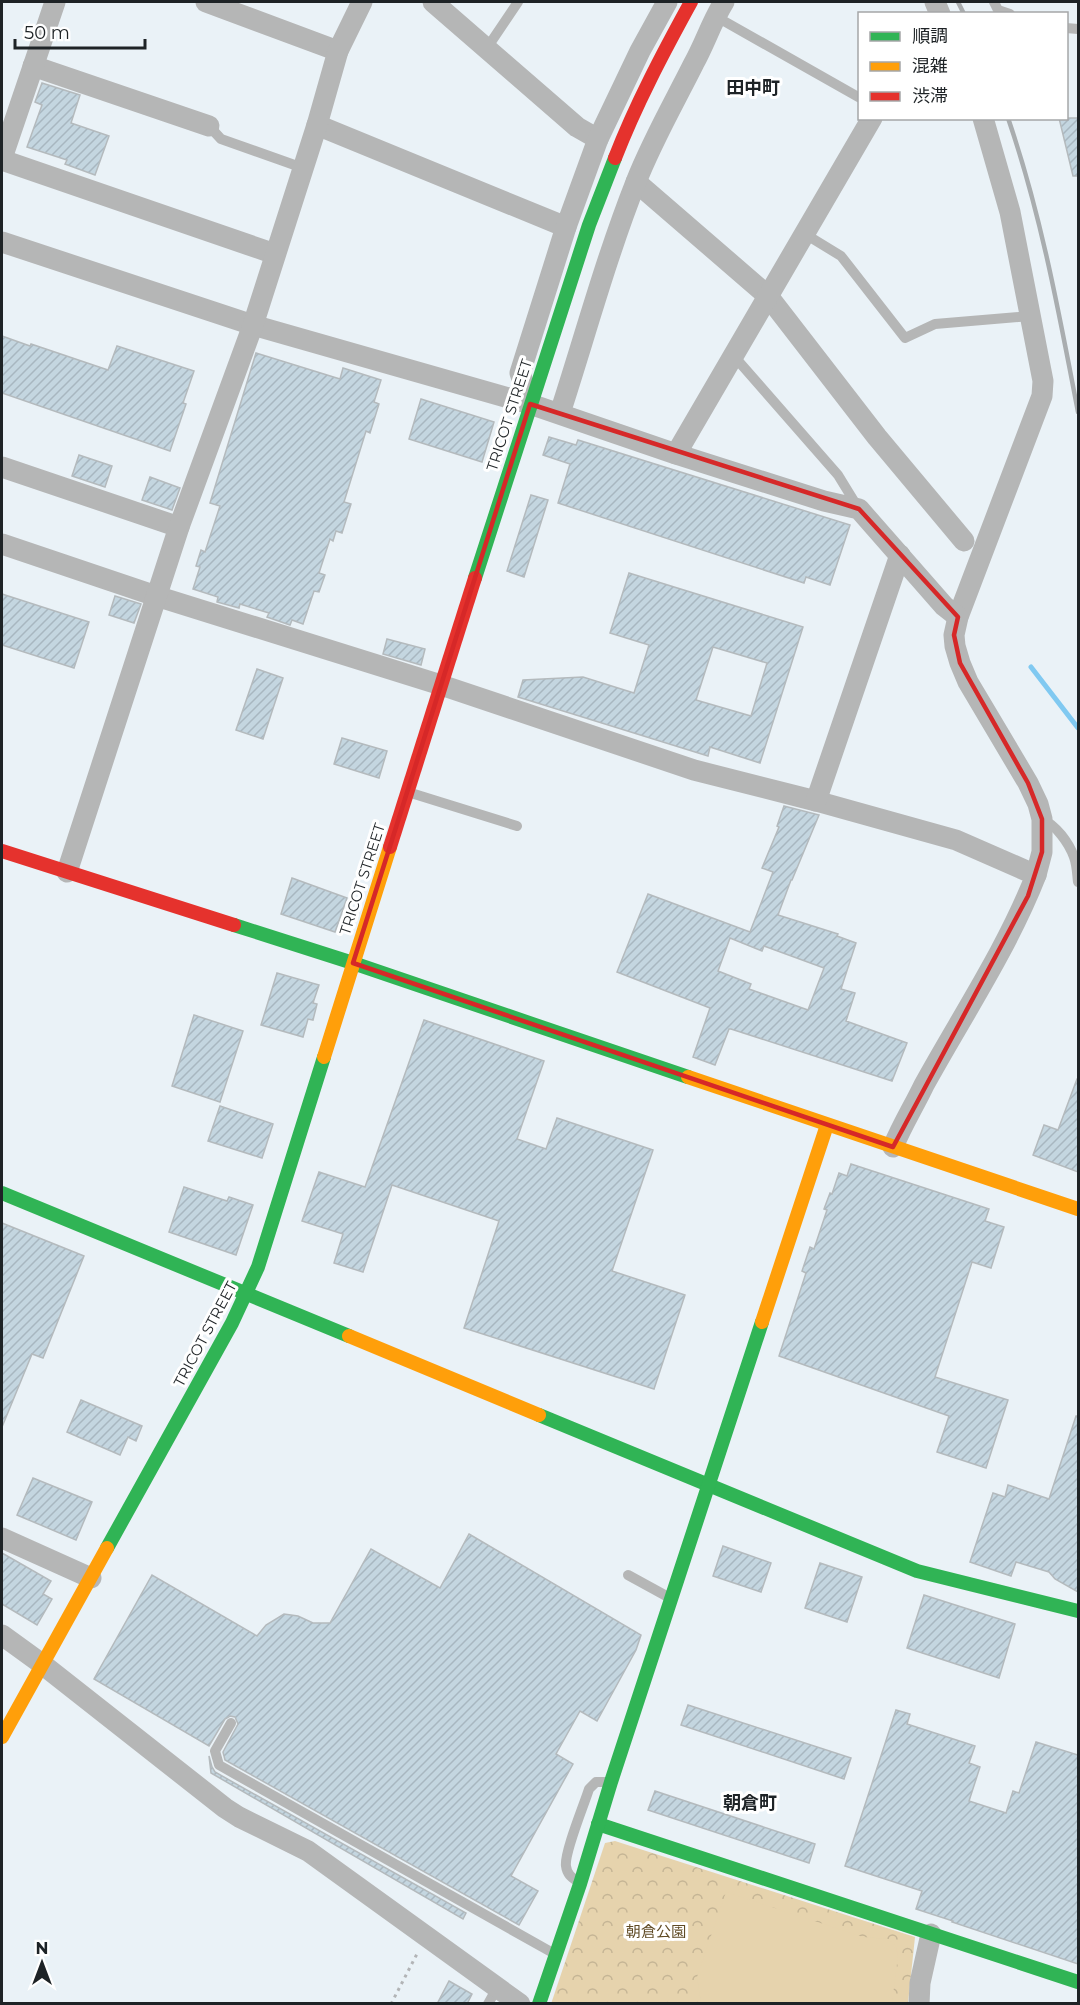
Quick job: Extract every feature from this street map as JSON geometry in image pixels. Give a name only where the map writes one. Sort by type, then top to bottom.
[{"type":"main road","name":"TRICOT STREET","points":[[2,1737],[232,1323],[258,1267],[530,404],[603,188],[624,134],[657,64],[691,2]]},
{"type":"main road","points":[[2,851],[353,963],[1078,1209]]},
{"type":"main road","points":[[539,2004],[827,1125]]},
{"type":"main road","points":[[2,1193],[917,1571],[1078,1611]]},
{"type":"main road","points":[[598,1824],[1078,1982]]},
{"type":"street","points":[[55,2],[2,159],[275,254]]},
{"type":"street","points":[[210,2],[338,51]]},
{"type":"street","points":[[68,872],[179,527],[253,325],[317,125],[338,51],[362,2]]},
{"type":"street","points":[[433,2],[577,127],[598,139]]},
{"type":"street","points":[[530,404],[520,373],[566,227],[598,139],[667,2]]},
{"type":"street","points":[[560,413],[616,237],[636,182],[658,132],[720,9]]},
{"type":"street","points":[[33,66],[209,126]]},
{"type":"street","points":[[675,454],[871,120]]},
{"type":"street","points":[[893,1147],[943,1050],[1016,920],[1036,875],[1042,852],[1042,819],[1038,804],[968,682],[960,663],[954,635],[958,617],[1042,396],[1043,381],[1010,212],[983,120]]},
{"type":"street","points":[[317,125],[566,227]]},
{"type":"street","points":[[636,182],[768,296],[877,437],[964,541]]},
{"type":"street","points":[[2,242],[253,325],[560,413],[675,454],[824,501],[859,509],[944,606],[958,617]]},
{"type":"street","points":[[2,467],[179,527]]},
{"type":"street","points":[[2,544],[156,596],[441,685],[694,770],[956,840],[1036,875]]},
{"type":"street","points":[[816,801],[900,555]]},
{"type":"street","points":[[2,1538],[91,1578]]},
{"type":"street","points":[[2,1635],[225,1808],[308,1851],[427,1936],[493,1996],[520,2004]]},
{"type":"street","points":[[919,2004],[920,1983],[931,1934]]},
{"type":"lane","points":[[487,48],[518,2]]},
{"type":"lane","points":[[994,2],[998,10],[1004,12]]},
{"type":"lane","points":[[720,9],[858,97]]},
{"type":"lane","points":[[209,126],[221,139],[303,168]]},
{"type":"lane","points":[[805,234],[842,256],[905,338],[935,324],[1030,316]]},
{"type":"lane","points":[[733,355],[838,475],[859,509]]},
{"type":"lane","points":[[407,791],[517,826]]},
{"type":"lane","points":[[1042,819],[1060,833],[1074,857],[1078,882]]},
{"type":"lane","points":[[628,1575],[672,1599]]},
{"type":"lane","points":[[231,1723],[215,1751],[219,1765],[556,1954]]},
{"type":"lane","points":[[580,1884],[568,1874],[567,1856],[589,1789],[594,1783],[600,1781],[611,1782]]},
{"type":"path","points":[[390,2004],[427,1936]]},
{"type":"highlighted area","points":[[530,404],[859,509],[958,617],[954,635],[960,663],[1028,783],[1042,819],[1042,852],[1028,896],[893,1147],[353,963]]},
{"type":"green space","name":"朝倉公園","points":[[615,1841],[915,1937],[908,2003],[551,2004],[605,1843]]},
{"type":"green space","points":[[726,1892],[863,1937],[889,1939],[896,1947],[898,1956],[892,2003],[701,2003],[697,1977]]},
{"type":"building","points":[[42,83],[80,95],[71,123],[109,136],[95,175],[65,164],[67,160],[27,147],[42,105],[35,102]]},
{"type":"building","points":[[1078,118],[1078,176],[1073,176],[1059,120]]},
{"type":"building","points":[[2,336],[108,370],[117,346],[194,371],[183,403],[186,404],[170,451],[2,393]]},
{"type":"building","points":[[256,353],[340,379],[343,368],[381,380],[374,402],[379,404],[370,433],[366,431],[344,502],[351,504],[342,533],[336,531],[333,541],[330,539],[319,573],[325,575],[319,592],[314,591],[303,624],[292,620],[290,625],[267,617],[269,613],[240,604],[239,608],[217,602],[218,597],[193,589],[200,567],[196,566],[201,550],[205,552],[220,506],[210,503]]},
{"type":"building","points":[[421,399],[494,422],[482,462],[409,439]]},
{"type":"building","points":[[549,437],[576,445],[578,440],[850,525],[830,585],[806,577],[804,583],[558,503],[570,464],[543,455]]},
{"type":"building","points":[[79,455],[112,466],[105,487],[72,476]]},
{"type":"building","points":[[150,477],[180,488],[172,510],[142,500]]},
{"type":"building","points":[[531,495],[548,500],[524,577],[507,571]]},
{"type":"building","points":[[629,573],[803,627],[760,763],[710,747],[708,756],[518,697],[523,680],[583,677],[634,693],[649,645],[610,633]],"holes":[[[713,647],[767,663],[751,716],[696,700]]]},
{"type":"building","points":[[2,594],[89,622],[74,668],[2,645]]},
{"type":"building","points":[[115,596],[141,604],[134,623],[109,615]]},
{"type":"building","points":[[387,639],[425,649],[421,665],[383,654]]},
{"type":"building","points":[[257,669],[283,678],[263,739],[236,730]]},
{"type":"building","points":[[342,738],[387,751],[379,778],[334,764]]},
{"type":"building","points":[[784,806],[819,815],[778,915],[838,934],[837,936],[856,943],[841,989],[855,993],[846,1021],[907,1043],[892,1081],[731,1029],[729,1029],[715,1065],[693,1057],[710,1008],[617,972],[648,894],[750,932],[773,872],[762,868],[779,827],[777,826]],"holes":[[[730,938],[762,951],[764,946],[824,968],[808,1010],[749,989],[751,984],[718,971]]]},
{"type":"building","points":[[292,878],[347,898],[335,932],[281,914]]},
{"type":"building","points":[[277,973],[319,985],[313,1003],[317,1004],[313,1020],[308,1019],[303,1037],[261,1025]]},
{"type":"building","points":[[194,1015],[243,1031],[220,1102],[172,1086]]},
{"type":"building","points":[[424,1020],[544,1061],[517,1139],[546,1149],[557,1118],[653,1150],[612,1271],[685,1295],[654,1389],[464,1328],[499,1221],[392,1185],[363,1272],[334,1263],[343,1234],[302,1221],[319,1172],[365,1187]]},
{"type":"building","points":[[1077,1079],[1078,1172],[1033,1155],[1044,1125],[1058,1130]]},
{"type":"building","points":[[220,1106],[273,1124],[262,1158],[208,1141]]},
{"type":"building","points":[[851,1164],[989,1209],[985,1221],[1004,1227],[991,1268],[972,1262],[935,1377],[1008,1400],[986,1468],[937,1452],[949,1416],[779,1356],[806,1273],[802,1271],[810,1247],[814,1249],[830,1193],[832,1194],[839,1173],[847,1176]]},
{"type":"building","points":[[184,1187],[227,1201],[229,1197],[253,1205],[236,1255],[169,1232]]},
{"type":"building","points":[[2,1223],[84,1256],[43,1358],[32,1354],[2,1427]]},
{"type":"building","points":[[81,1400],[142,1426],[136,1441],[128,1437],[120,1455],[67,1432]]},
{"type":"building","points":[[1076,1416],[1078,1416],[1078,1592],[1055,1579],[1049,1572],[1016,1562],[1011,1576],[970,1562],[993,1493],[1005,1497],[1008,1485],[1049,1499]]},
{"type":"building","points":[[33,1478],[92,1502],[76,1540],[17,1515]]},
{"type":"building","points":[[469,1534],[641,1635],[636,1650],[597,1721],[580,1711],[556,1754],[573,1764],[511,1876],[538,1891],[519,1925],[225,1760],[223,1752],[238,1724],[235,1717],[230,1716],[225,1719],[209,1746],[94,1679],[152,1575],[257,1636],[266,1625],[284,1614],[298,1616],[313,1623],[330,1623],[371,1549],[440,1588]]},
{"type":"building","points":[[723,1546],[771,1563],[761,1592],[713,1576]]},
{"type":"building","points":[[2,1553],[51,1581],[43,1594],[52,1599],[37,1625],[2,1604]]},
{"type":"building","points":[[820,1563],[862,1577],[847,1622],[805,1608]]},
{"type":"building","points":[[924,1595],[1015,1624],[999,1678],[907,1648]]},
{"type":"building","points":[[688,1705],[851,1758],[844,1779],[681,1725]]},
{"type":"building","points":[[896,1710],[910,1714],[907,1724],[975,1746],[969,1763],[980,1767],[969,1801],[1006,1813],[1013,1791],[1019,1793],[1036,1742],[1078,1755],[1078,1964],[916,1909],[922,1891],[845,1866]]},
{"type":"building","points":[[209,1756],[215,1772],[466,1913],[463,1919],[211,1773]]},
{"type":"building","points":[[655,1791],[815,1844],[809,1863],[648,1810]]},
{"type":"building","points":[[449,1981],[472,1994],[467,2004],[437,2004]]},
{"type":"waterway","points":[[1031,667],[1078,728]]},
{"type":"railway","points":[[958,2],[963,12]]},
{"type":"railway","points":[[1009,120],[1040,227],[1078,412]]},
{"type":"traffic: fast","points":[[475,578],[589,225],[615,158]]},
{"type":"traffic: fast","points":[[234,925],[688,1077]]},
{"type":"traffic: fast","points":[[107,1548],[232,1323],[258,1267],[324,1057]]},
{"type":"traffic: fast","points":[[2,1193],[349,1336]]},
{"type":"traffic: fast","points":[[539,2004],[762,1322]]},
{"type":"traffic: fast","points":[[539,1415],[917,1571],[1078,1611]]},
{"type":"traffic: fast","points":[[598,1824],[1078,1982]]},
{"type":"traffic: slow","points":[[324,1057],[390,847]]},
{"type":"traffic: slow","points":[[688,1077],[1078,1209]]},
{"type":"traffic: slow","points":[[762,1322],[827,1125]]},
{"type":"traffic: slow","points":[[349,1336],[539,1415]]},
{"type":"traffic: slow","points":[[2,1737],[107,1548]]},
{"type":"traffic: jam","points":[[615,158],[650,79],[691,2]]},
{"type":"traffic: jam","points":[[390,847],[475,578]]},
{"type":"traffic: jam","points":[[2,851],[234,925]]},
{"type":"district","name":"田中町","points":[[753,88]]},
{"type":"district","name":"朝倉町","points":[[750,1803]]}]
